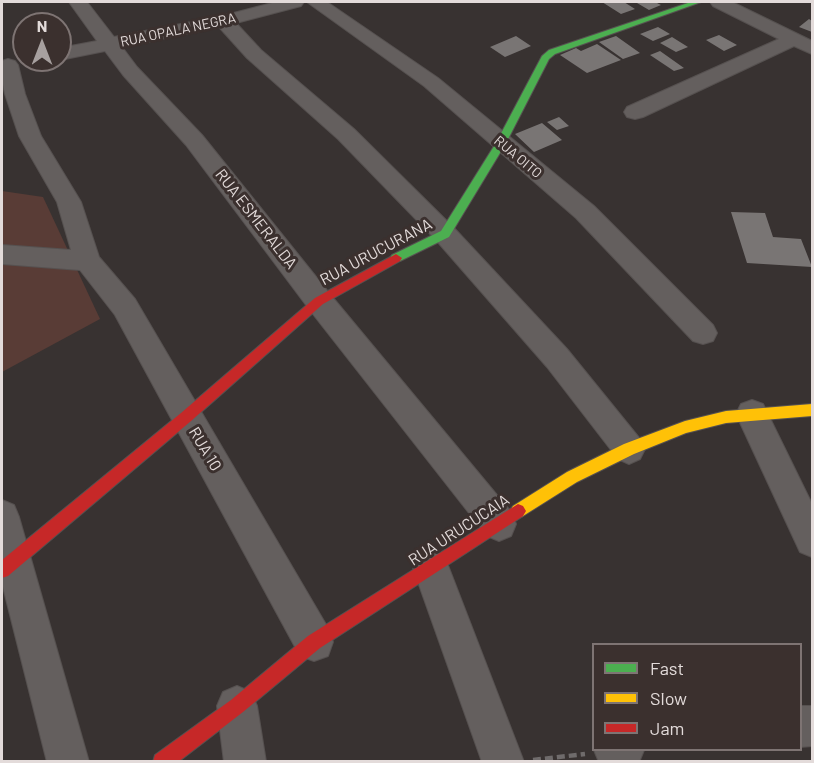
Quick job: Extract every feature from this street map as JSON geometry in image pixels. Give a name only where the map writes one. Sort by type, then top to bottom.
[{"type":"street","name":"RUA ESMERALDA","points":[[78,2],[130,71],[194,140],[319,301],[499,524]]},
{"type":"street","name":"RUA OPALA NEGRA","points":[[72,52],[224,21],[295,2]]},
{"type":"street","name":"RUA OITO","points":[[316,2],[430,82],[585,212],[703,333]]},
{"type":"street","name":"RUA URUCURANA","points":[[8,564],[186,417],[319,301],[371,270],[445,234],[501,143],[545,58],[552,52],[697,2]]},
{"type":"street","points":[[719,2],[792,40],[813,48]]},
{"type":"street","points":[[224,21],[254,54],[346,134],[445,234],[557,358],[629,449]]},
{"type":"street","points":[[634,112],[792,40]]},
{"type":"street","points":[[2,255],[87,261],[69,202],[30,136],[4,65]]},
{"type":"street","name":"RUA 10","points":[[87,261],[125,307],[314,642]]},
{"type":"street","name":"RUA URUCUCAIA","points":[[162,762],[237,706],[314,642],[572,477],[629,449],[685,427],[726,417],[813,410]]},
{"type":"street","points":[[752,414],[813,540]]},
{"type":"street","points":[[2,518],[8,564],[68,762]]},
{"type":"street","points":[[431,568],[503,762]]},
{"type":"street","points":[[237,706],[246,762]]},
{"type":"path","points":[[524,762],[611,751]]},
{"type":"shaded area","points":[[2,191],[43,197],[100,319],[2,372]]},
{"type":"building","points":[[602,2],[624,2],[635,9],[621,14]]},
{"type":"building","points":[[655,2],[661,5],[649,10],[637,3]]},
{"type":"building","points":[[809,19],[812,21],[812,32],[799,27]]},
{"type":"building","points":[[658,27],[670,34],[653,41],[640,34]]},
{"type":"building","points":[[719,35],[737,45],[724,51],[706,40]]},
{"type":"building","points":[[516,36],[531,46],[505,57],[490,47]]},
{"type":"building","points":[[616,36],[640,53],[623,59],[599,42]]},
{"type":"building","points":[[672,37],[688,47],[676,52],[660,43]]},
{"type":"building","points":[[597,44],[621,60],[587,73],[560,55],[576,48],[581,51]]},
{"type":"building","points":[[660,51],[684,68],[674,71],[650,55]]},
{"type":"building","points":[[559,117],[569,126],[557,130],[547,122]]},
{"type":"building","points":[[542,123],[562,140],[534,152],[515,134]]},
{"type":"building","points":[[731,212],[765,213],[773,237],[801,239],[812,267],[747,263]]},
{"type":"traffic: fast","points":[[396,258],[445,234],[501,143],[545,58],[552,52],[697,2]]},
{"type":"traffic: slow","points":[[518,511],[572,477],[629,449],[685,427],[726,417],[812,410]]},
{"type":"traffic: jam","points":[[2,570],[186,417],[319,301],[396,258]]},
{"type":"traffic: jam","points":[[162,762],[237,706],[314,642],[518,511]]}]
